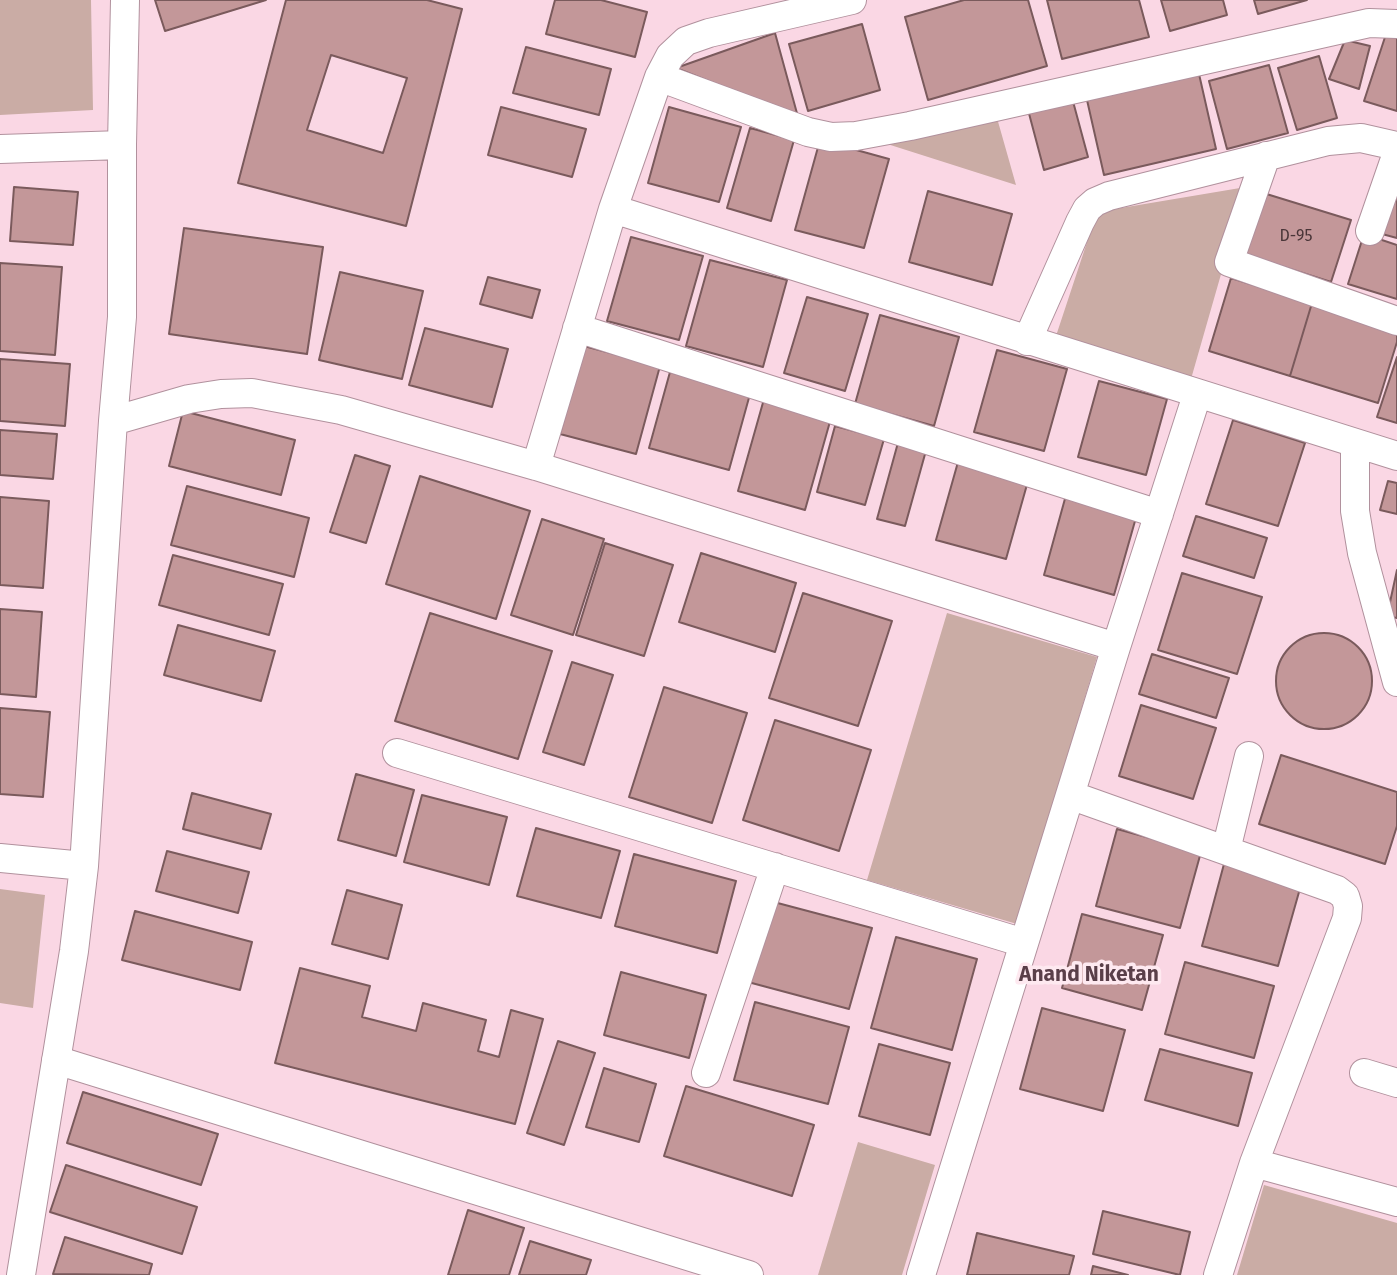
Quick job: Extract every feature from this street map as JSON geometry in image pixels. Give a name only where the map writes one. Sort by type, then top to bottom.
[{"type":"street","points":[[21,1275],[74,951],[84,866],[120,419],[125,0]]},
{"type":"street","points":[[536,466],[613,209],[659,77],[670,56],[686,41],[709,33],[852,0]]},
{"type":"street","points":[[659,77],[808,132],[831,137],[856,136],[910,127],[1369,23],[1397,24]]},
{"type":"street","points":[[1027,341],[1080,222],[1087,209],[1095,202],[1109,196],[1266,156],[1347,138],[1376,140],[1397,146]]},
{"type":"street","points":[[0,149],[122,145]]},
{"type":"street","points":[[1370,231],[1397,153]]},
{"type":"street","points":[[1266,156],[1229,262],[1397,321]]},
{"type":"street","points":[[613,209],[1397,456]]},
{"type":"street","points":[[577,328],[1159,514]]},
{"type":"street","points":[[120,419],[189,398],[221,394],[252,393],[341,410],[536,466],[1116,647]]},
{"type":"street","points":[[921,1275],[1197,395]]},
{"type":"street","points":[[1355,443],[1354,511],[1397,682]]},
{"type":"street","points":[[397,753],[1024,943]]},
{"type":"street","points":[[1226,850],[1249,756]]},
{"type":"street","points":[[1070,795],[1338,890],[1345,895],[1347,918],[1254,1163],[1218,1275]]},
{"type":"street","points":[[0,858],[84,866]]},
{"type":"street","points":[[706,1073],[775,867]]},
{"type":"street","points":[[56,1060],[749,1275]]},
{"type":"street","points":[[1364,1073],[1397,1083]]},
{"type":"street","points":[[1254,1163],[1397,1202]]},
{"type":"shaded area","points":[[0,0],[91,0],[93,110],[0,115]]},
{"type":"shaded area","points":[[997,118],[1016,185],[881,142]]},
{"type":"shaded area","points":[[1246,187],[1191,379],[1054,342],[1097,212]]},
{"type":"shaded area","points":[[947,613],[1097,657],[1017,924],[867,880]]},
{"type":"shaded area","points":[[0,889],[45,895],[33,1008],[0,1003]]},
{"type":"shaded area","points":[[858,1142],[935,1165],[902,1275],[818,1275]]},
{"type":"shaded area","points":[[1264,1185],[1397,1223],[1397,1275],[1237,1275]]},
{"type":"building","points":[[155,0],[266,0],[165,31]]},
{"type":"building","points":[[286,0],[427,0],[462,9],[406,226],[238,183]],"holes":[[[331,55],[407,78],[383,153],[307,130]]]},
{"type":"building","points":[[555,0],[601,0],[647,12],[635,57],[546,34]]},
{"type":"building","points":[[964,0],[1028,0],[1047,66],[928,100],[905,17]]},
{"type":"building","points":[[1047,0],[1139,0],[1149,37],[1062,59]]},
{"type":"building","points":[[1161,0],[1223,0],[1227,15],[1170,31]]},
{"type":"building","points":[[1254,0],[1307,0],[1258,14]]},
{"type":"building","points":[[862,24],[880,90],[808,111],[789,44]]},
{"type":"building","points":[[1388,28],[1397,31],[1397,111],[1364,101]]},
{"type":"building","points":[[775,33],[798,117],[676,68]]},
{"type":"building","points":[[1345,40],[1370,46],[1359,89],[1329,79]]},
{"type":"building","points":[[526,47],[611,69],[599,115],[513,93]]},
{"type":"building","points":[[1319,56],[1337,118],[1297,130],[1278,68]]},
{"type":"building","points":[[1269,65],[1288,133],[1227,149],[1209,81]]},
{"type":"building","points":[[1199,74],[1216,149],[1104,175],[1087,100]]},
{"type":"building","points":[[1071,94],[1088,157],[1044,170],[1027,106]]},
{"type":"building","points":[[501,107],[586,129],[572,177],[488,155]]},
{"type":"building","points":[[669,107],[741,127],[719,202],[648,183]]},
{"type":"building","points":[[750,128],[794,140],[771,221],[727,208]]},
{"type":"building","points":[[820,140],[889,159],[864,248],[795,230]]},
{"type":"building","points":[[14,187],[78,192],[73,245],[10,241]]},
{"type":"building","points":[[1397,188],[1397,238],[1382,234]]},
{"type":"building","points":[[928,191],[1012,214],[992,285],[909,262]]},
{"type":"building","points":[[1260,192],[1351,220],[1331,282],[1240,253]]},
{"type":"building","points":[[184,228],[323,247],[307,354],[169,334]]},
{"type":"building","points":[[1364,234],[1397,245],[1397,299],[1348,284]]},
{"type":"building","points":[[631,237],[703,256],[679,340],[607,321]]},
{"type":"building","points":[[710,260],[787,280],[763,367],[686,346]]},
{"type":"building","points":[[0,263],[62,267],[55,355],[0,351]]},
{"type":"building","points":[[340,272],[423,291],[402,379],[319,360]]},
{"type":"building","points":[[488,277],[540,290],[532,318],[480,304]]},
{"type":"building","points":[[1231,278],[1312,303],[1290,376],[1209,351]]},
{"type":"building","points":[[807,297],[868,314],[845,391],[784,373]]},
{"type":"building","points":[[1312,303],[1397,329],[1397,342],[1378,403],[1290,376]]},
{"type":"building","points":[[880,315],[959,337],[934,426],[855,404]]},
{"type":"building","points":[[425,328],[508,349],[492,407],[409,385]]},
{"type":"building","points":[[584,346],[660,366],[636,454],[560,434]]},
{"type":"building","points":[[997,350],[1067,369],[1044,451],[974,432]]},
{"type":"building","points":[[1397,357],[1397,423],[1377,417]]},
{"type":"building","points":[[0,359],[70,364],[65,426],[0,421]]},
{"type":"building","points":[[670,372],[750,394],[729,470],[649,448]]},
{"type":"building","points":[[1099,381],[1167,399],[1146,475],[1078,457]]},
{"type":"building","points":[[764,399],[831,418],[805,510],[738,491]]},
{"type":"building","points":[[183,411],[295,440],[281,495],[169,466]]},
{"type":"building","points":[[1233,420],[1305,443],[1278,526],[1206,504]]},
{"type":"building","points":[[835,426],[884,439],[865,505],[817,492]]},
{"type":"building","points":[[0,430],[57,434],[53,479],[0,475]]},
{"type":"building","points":[[899,439],[927,447],[905,526],[877,519]]},
{"type":"building","points":[[355,455],[390,466],[366,543],[330,532]]},
{"type":"building","points":[[958,462],[1028,481],[1006,559],[936,540]]},
{"type":"building","points":[[420,476],[530,511],[496,619],[386,584]]},
{"type":"building","points":[[1388,481],[1397,483],[1397,514],[1380,510]]},
{"type":"building","points":[[187,486],[309,518],[294,577],[171,545]]},
{"type":"building","points":[[1066,495],[1137,514],[1114,595],[1044,575]]},
{"type":"building","points":[[0,497],[49,501],[43,588],[0,585]]},
{"type":"building","points":[[1196,516],[1267,538],[1254,578],[1183,556]]},
{"type":"building","points":[[542,519],[604,539],[573,635],[511,615]]},
{"type":"building","points":[[605,543],[673,565],[644,656],[576,635]]},
{"type":"building","points":[[701,553],[796,583],[775,652],[679,622]]},
{"type":"building","points":[[173,555],[283,584],[269,635],[159,605]]},
{"type":"building","points":[[1397,570],[1397,618],[1387,616]]},
{"type":"building","points":[[1182,573],[1262,597],[1237,674],[1158,650]]},
{"type":"building","points":[[803,593],[892,621],[858,726],[769,698]]},
{"type":"building","points":[[0,609],[42,612],[36,697],[0,694]]},
{"type":"building","points":[[430,613],[552,651],[518,759],[395,721]]},
{"type":"building","points":[[178,625],[275,651],[261,701],[164,675]]},
{"type":"building","points":[[1315,633],[1333,633],[1351,641],[1364,654],[1372,672],[1369,700],[1351,721],[1333,729],[1315,729],[1297,721],[1284,708],[1276,690],[1276,672],[1284,654],[1297,641]]},
{"type":"building","points":[[1152,654],[1229,678],[1216,718],[1139,694]]},
{"type":"building","points":[[572,662],[613,675],[584,765],[543,752]]},
{"type":"building","points":[[664,687],[747,713],[712,823],[629,797]]},
{"type":"building","points":[[1141,705],[1216,728],[1193,799],[1119,776]]},
{"type":"building","points":[[0,708],[50,712],[43,797],[0,794]]},
{"type":"building","points":[[775,720],[871,750],[839,851],[743,820]]},
{"type":"building","points":[[1281,755],[1397,792],[1397,826],[1385,864],[1259,824]]},
{"type":"building","points":[[356,774],[414,790],[396,856],[338,840]]},
{"type":"building","points":[[192,793],[271,814],[261,849],[183,829]]},
{"type":"building","points":[[422,795],[507,817],[489,885],[404,862]]},
{"type":"building","points":[[536,828],[620,851],[601,918],[517,896]]},
{"type":"building","points":[[1117,829],[1201,852],[1180,928],[1096,906]]},
{"type":"building","points":[[167,851],[249,872],[238,913],[156,891]]},
{"type":"building","points":[[634,854],[736,881],[717,953],[615,926]]},
{"type":"building","points":[[1224,864],[1301,885],[1278,966],[1202,946]]},
{"type":"building","points":[[347,890],[402,905],[388,959],[332,944]]},
{"type":"building","points":[[770,901],[872,928],[849,1009],[748,982]]},
{"type":"building","points":[[135,911],[252,942],[240,990],[122,960]]},
{"type":"building","points":[[1082,914],[1163,935],[1142,1010],[1062,988]]},
{"type":"building","points":[[896,937],[977,959],[952,1050],[871,1028]]},
{"type":"building","points":[[1185,962],[1274,986],[1254,1058],[1165,1034]]},
{"type":"building","points":[[300,968],[370,986],[362,1017],[416,1031],[423,1003],[486,1020],[478,1051],[499,1057],[511,1010],[543,1019],[515,1124],[275,1063]]},
{"type":"building","points":[[621,972],[706,995],[689,1058],[604,1035]]},
{"type":"building","points":[[755,1002],[849,1027],[828,1104],[734,1080]]},
{"type":"building","points":[[1042,1008],[1125,1030],[1103,1111],[1020,1089]]},
{"type":"building","points":[[558,1041],[595,1053],[564,1145],[527,1133]]},
{"type":"building","points":[[879,1044],[950,1063],[930,1135],[859,1116]]},
{"type":"building","points":[[1160,1049],[1252,1073],[1238,1126],[1145,1100]]},
{"type":"building","points":[[604,1068],[656,1084],[639,1142],[586,1127]]},
{"type":"building","points":[[686,1086],[814,1125],[792,1196],[664,1156]]},
{"type":"building","points":[[83,1092],[218,1134],[201,1185],[67,1143]]},
{"type":"building","points":[[66,1165],[197,1207],[182,1254],[50,1212]]},
{"type":"building","points":[[468,1210],[524,1228],[509,1275],[448,1275]]},
{"type":"building","points":[[1103,1211],[1190,1232],[1180,1275],[1093,1254]]},
{"type":"building","points":[[977,1233],[1074,1256],[1069,1275],[967,1275]]},
{"type":"building","points":[[65,1237],[152,1264],[149,1275],[53,1274]]},
{"type":"building","points":[[530,1241],[591,1260],[586,1275],[519,1275]]},
{"type":"building","points":[[1093,1266],[1128,1275],[1091,1275]]},
{"type":"district","name":"Anand Niketan","points":[[1089,975]]}]
